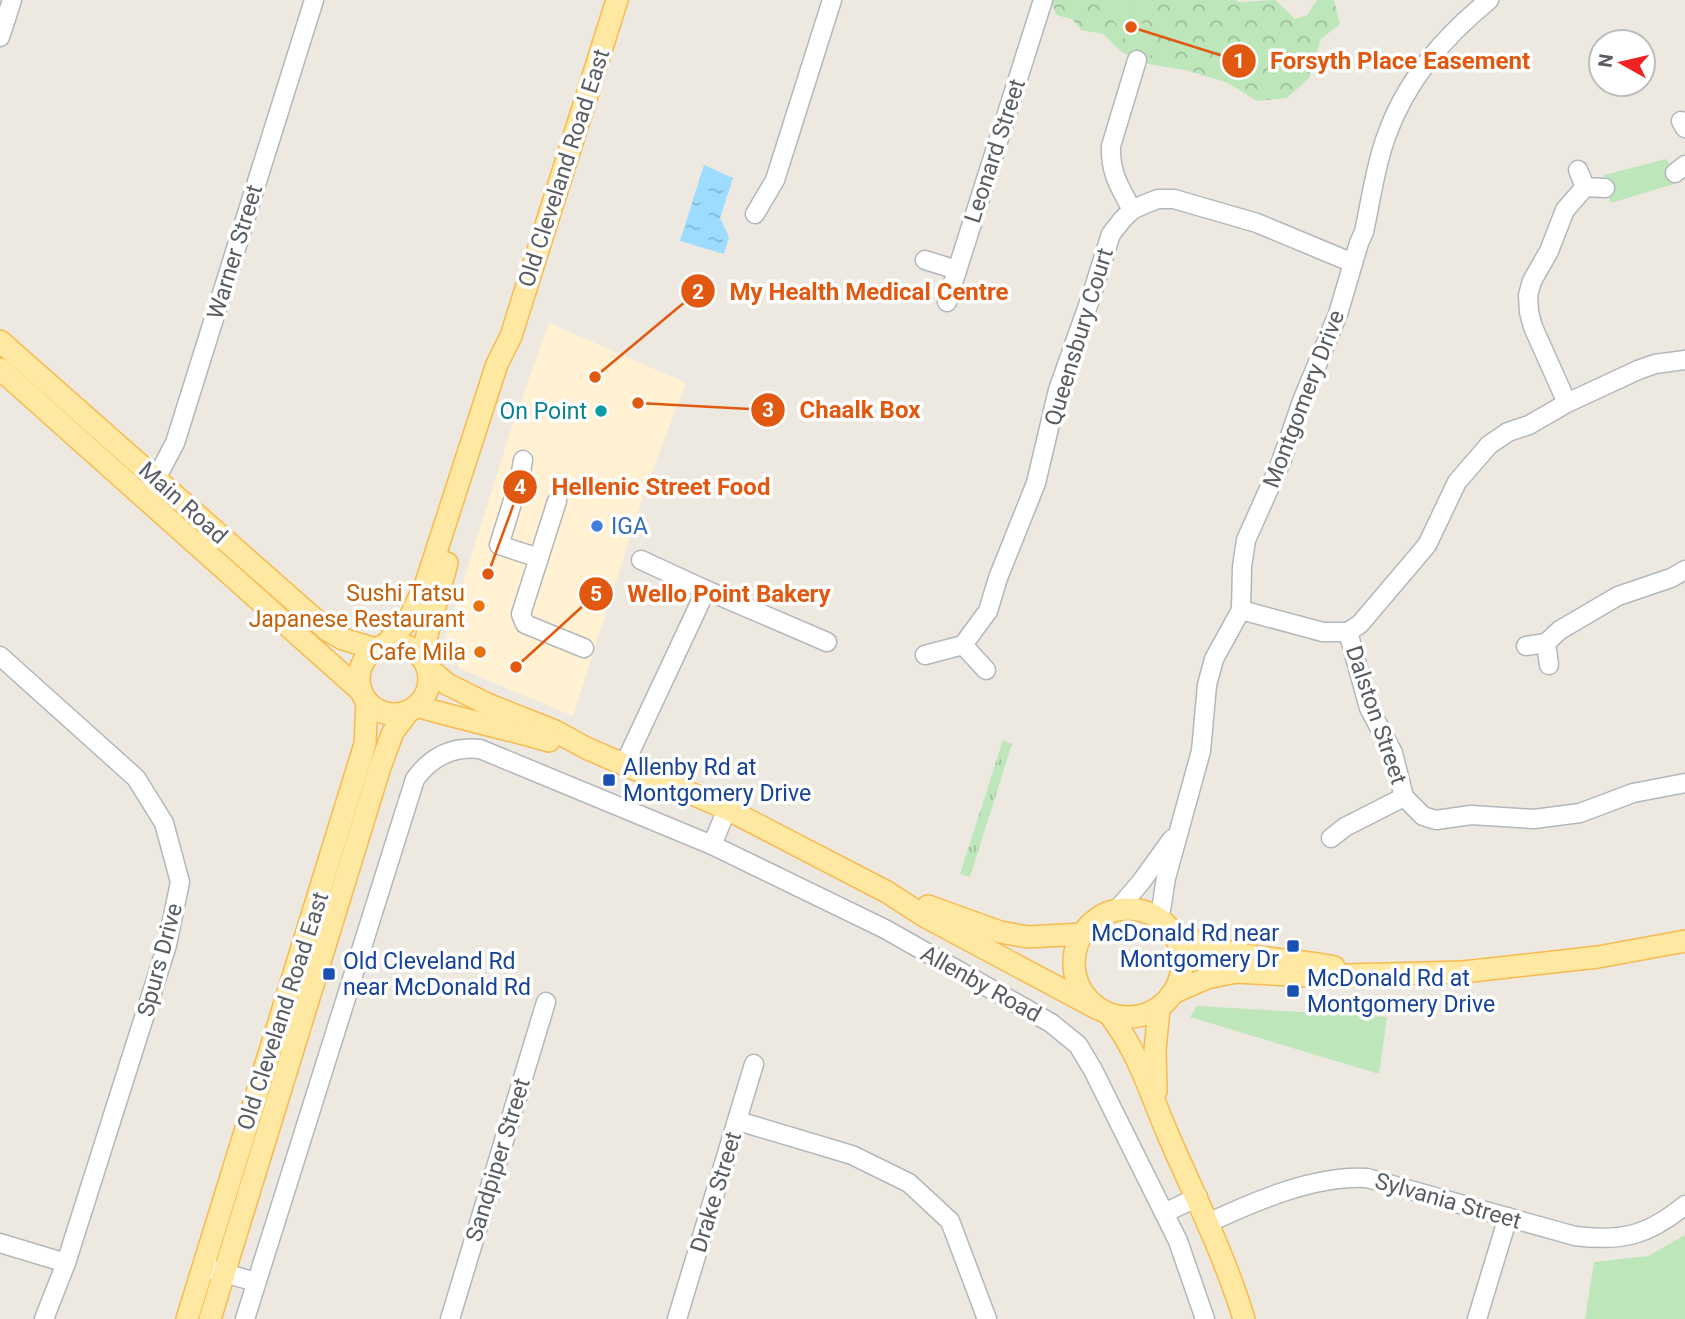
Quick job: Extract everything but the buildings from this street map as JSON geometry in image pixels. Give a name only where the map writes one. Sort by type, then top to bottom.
[{"type":"main road","name":"Old Cleveland Road East","points":[[380,647],[409,619],[426,583],[497,364],[511,336],[617,0]]},
{"type":"main road","name":"Old Cleveland Road East","points":[[424,662],[433,610],[507,368],[511,336]]},
{"type":"main road","name":"Main Road","points":[[0,341],[158,479],[283,594],[327,630],[343,639],[380,647]]},
{"type":"main road","name":"Main Road","points":[[0,369],[364,696]]},
{"type":"main road","points":[[405,646],[424,662],[429,678],[428,688],[412,709],[397,714],[386,713],[375,709],[364,696],[359,679],[361,668],[367,657],[380,647],[405,646]]},
{"type":"main road","name":"Allenby Road","points":[[424,662],[447,684],[727,809],[887,892],[924,916],[1103,1012],[1136,1054],[1229,1273],[1244,1319]]},
{"type":"main road","name":"Old Cleveland Road East","points":[[187,1319],[362,758],[365,744],[364,696]]},
{"type":"main road","name":"Old Cleveland Road East","points":[[210,1319],[380,767],[393,732],[412,709]]},
{"type":"main road","name":"Allenby Road","points":[[412,709],[483,722],[552,742],[586,748]]},
{"type":"main road","name":"Allenby Road","points":[[887,892],[1000,932],[1028,937],[1083,934]]},
{"type":"main road","points":[[1166,1000],[1180,978],[1182,963],[1179,947],[1172,933],[1157,918],[1144,912],[1116,911],[1103,915],[1092,923],[1076,949],[1074,966],[1077,983],[1086,998],[1103,1012],[1126,1018],[1143,1016],[1166,1000],[1208,978],[1236,972],[1308,976],[1463,972],[1598,957],[1685,941]]},
{"type":"main road","points":[[1172,933],[1238,954],[1309,962],[1362,974]]},
{"type":"main road","name":"Allenby Road","points":[[1158,1107],[1155,1073],[1166,1000]]},
{"type":"street","points":[[0,37],[12,0]]},
{"type":"street","name":"Warner Street","points":[[144,498],[158,479],[175,443],[314,0]]},
{"type":"street","points":[[755,214],[775,180],[832,0]]},
{"type":"street","name":"Leonard Street","points":[[947,302],[1043,0]]},
{"type":"street","name":"Montgomery Drive","points":[[1157,918],[1201,751],[1206,685],[1214,659],[1241,610],[1246,540],[1281,462],[1302,401],[1338,314],[1364,232],[1386,137],[1407,91],[1439,46],[1489,0]]},
{"type":"street","points":[[1138,60],[1111,146],[1110,161],[1113,175],[1132,210],[1158,199],[1174,199],[1257,223],[1353,263]]},
{"type":"street","points":[[1578,170],[1585,187]]},
{"type":"street","points":[[1585,187],[1605,188]]},
{"type":"street","points":[[1567,403],[1532,327],[1528,295],[1565,210],[1585,187]]},
{"type":"street","name":"Queensbury Court","points":[[963,645],[988,611],[998,578],[1036,482],[1058,390],[1111,234],[1132,210]]},
{"type":"street","points":[[925,260],[957,270]]},
{"type":"street","points":[[1241,610],[1323,632],[1348,632],[1360,624],[1421,554],[1435,531],[1457,482],[1489,445],[1508,432],[1529,425],[1567,403],[1655,364],[1685,360]]},
{"type":"street","points":[[523,460],[499,545],[539,558]]},
{"type":"street","points":[[557,502],[521,614],[525,624],[584,648]]},
{"type":"street","points":[[641,560],[827,642]]},
{"type":"street","points":[[1526,646],[1546,643],[1560,630],[1618,596],[1671,578],[1685,570]]},
{"type":"street","points":[[624,765],[706,590]]},
{"type":"street","name":"Dalston Street","points":[[1348,632],[1369,708],[1393,754],[1404,797],[1423,816],[1436,820],[1486,815],[1534,819],[1580,813],[1633,793],[1685,783]]},
{"type":"street","points":[[1546,643],[1549,665]]},
{"type":"street","points":[[925,655],[963,645],[986,670]]},
{"type":"street","name":"Spurs Drive","points":[[0,656],[136,778],[164,823],[180,882],[167,945],[66,1264],[44,1319]]},
{"type":"street","name":"Allenby Road","points":[[257,1282],[400,819],[415,779],[422,769],[446,752],[466,747],[480,749],[712,845],[884,929],[1051,1023],[1077,1045],[1093,1070],[1178,1241],[1205,1319]]},
{"type":"street","points":[[1331,838],[1345,827],[1404,797]]},
{"type":"street","points":[[712,845],[727,809]]},
{"type":"street","name":"Montgomery Drive","points":[[1116,911],[1141,882],[1182,825]]},
{"type":"street","name":"Sandpiper Street","points":[[450,1319],[547,1002]]},
{"type":"street","name":"Drake Street","points":[[677,1319],[754,1064]]},
{"type":"street","points":[[738,1121],[852,1155],[909,1183],[950,1221],[987,1319]]},
{"type":"street","name":"Sylvania Street","points":[[1208,1223],[1252,1202],[1348,1177],[1367,1178],[1575,1236],[1598,1239],[1622,1238],[1644,1231],[1667,1220],[1685,1205]]},
{"type":"street","points":[[1164,1213],[1198,1197]]},
{"type":"street","points":[[1477,1319],[1508,1217]]},
{"type":"street","points":[[0,1243],[66,1264]]},
{"type":"street","points":[[202,1267],[257,1282],[245,1319]]},
{"type":"shaded area","points":[[549,323],[686,383],[645,490],[573,716],[459,668],[445,640],[511,429]]},
{"type":"green space","points":[[1051,0],[1275,0],[1295,19],[1307,15],[1317,0],[1334,0],[1340,24],[1321,39],[1309,78],[1287,98],[1257,101],[1228,83],[1185,70],[1142,63],[1119,50],[1103,34],[1081,30],[1072,19],[1056,15]]},
{"type":"green space","points":[[1101,0],[1130,0],[1162,59],[1131,49]]},
{"type":"green space","points":[[1666,159],[1675,173],[1677,183],[1611,203],[1605,188],[1604,175]]},
{"type":"green space","points":[[1003,740],[1012,744],[970,877],[960,874]]},
{"type":"green space","points":[[1197,1006],[1387,1017],[1379,1074],[1190,1017]]},
{"type":"green space","points":[[1685,1235],[1685,1319],[1585,1319],[1594,1262],[1648,1256]]},
{"type":"water","points":[[704,165],[733,178],[720,218],[729,237],[724,254],[680,241]]},
{"type":"place","name":"Forsyth Place Easement","points":[[1131,27]]},
{"type":"place","name":"My Health Medical Centre","points":[[595,377]]},
{"type":"place","name":"Chaalk Box","points":[[638,403]]},
{"type":"place","name":"On Point","points":[[601,411]]},
{"type":"place","name":"IGA","points":[[597,526]]},
{"type":"place","name":"Hellenic Street Food","points":[[488,574]]},
{"type":"place","name":"Sushi Tatsu Japanese Restaurant","points":[[479,606]]},
{"type":"place","name":"Cafe Mila","points":[[480,652]]},
{"type":"place","name":"Wello Point Bakery","points":[[516,667]]},
{"type":"place","name":"Allenby Rd at Montgomery Drive","points":[[609,780]]},
{"type":"place","name":"McDonald Rd near Montgomery Dr","points":[[1293,946]]},
{"type":"place","name":"Old Cleveland Rd near McDonald Rd","points":[[329,974]]},
{"type":"place","name":"McDonald Rd at Montgomery Drive","points":[[1293,991]]}]
